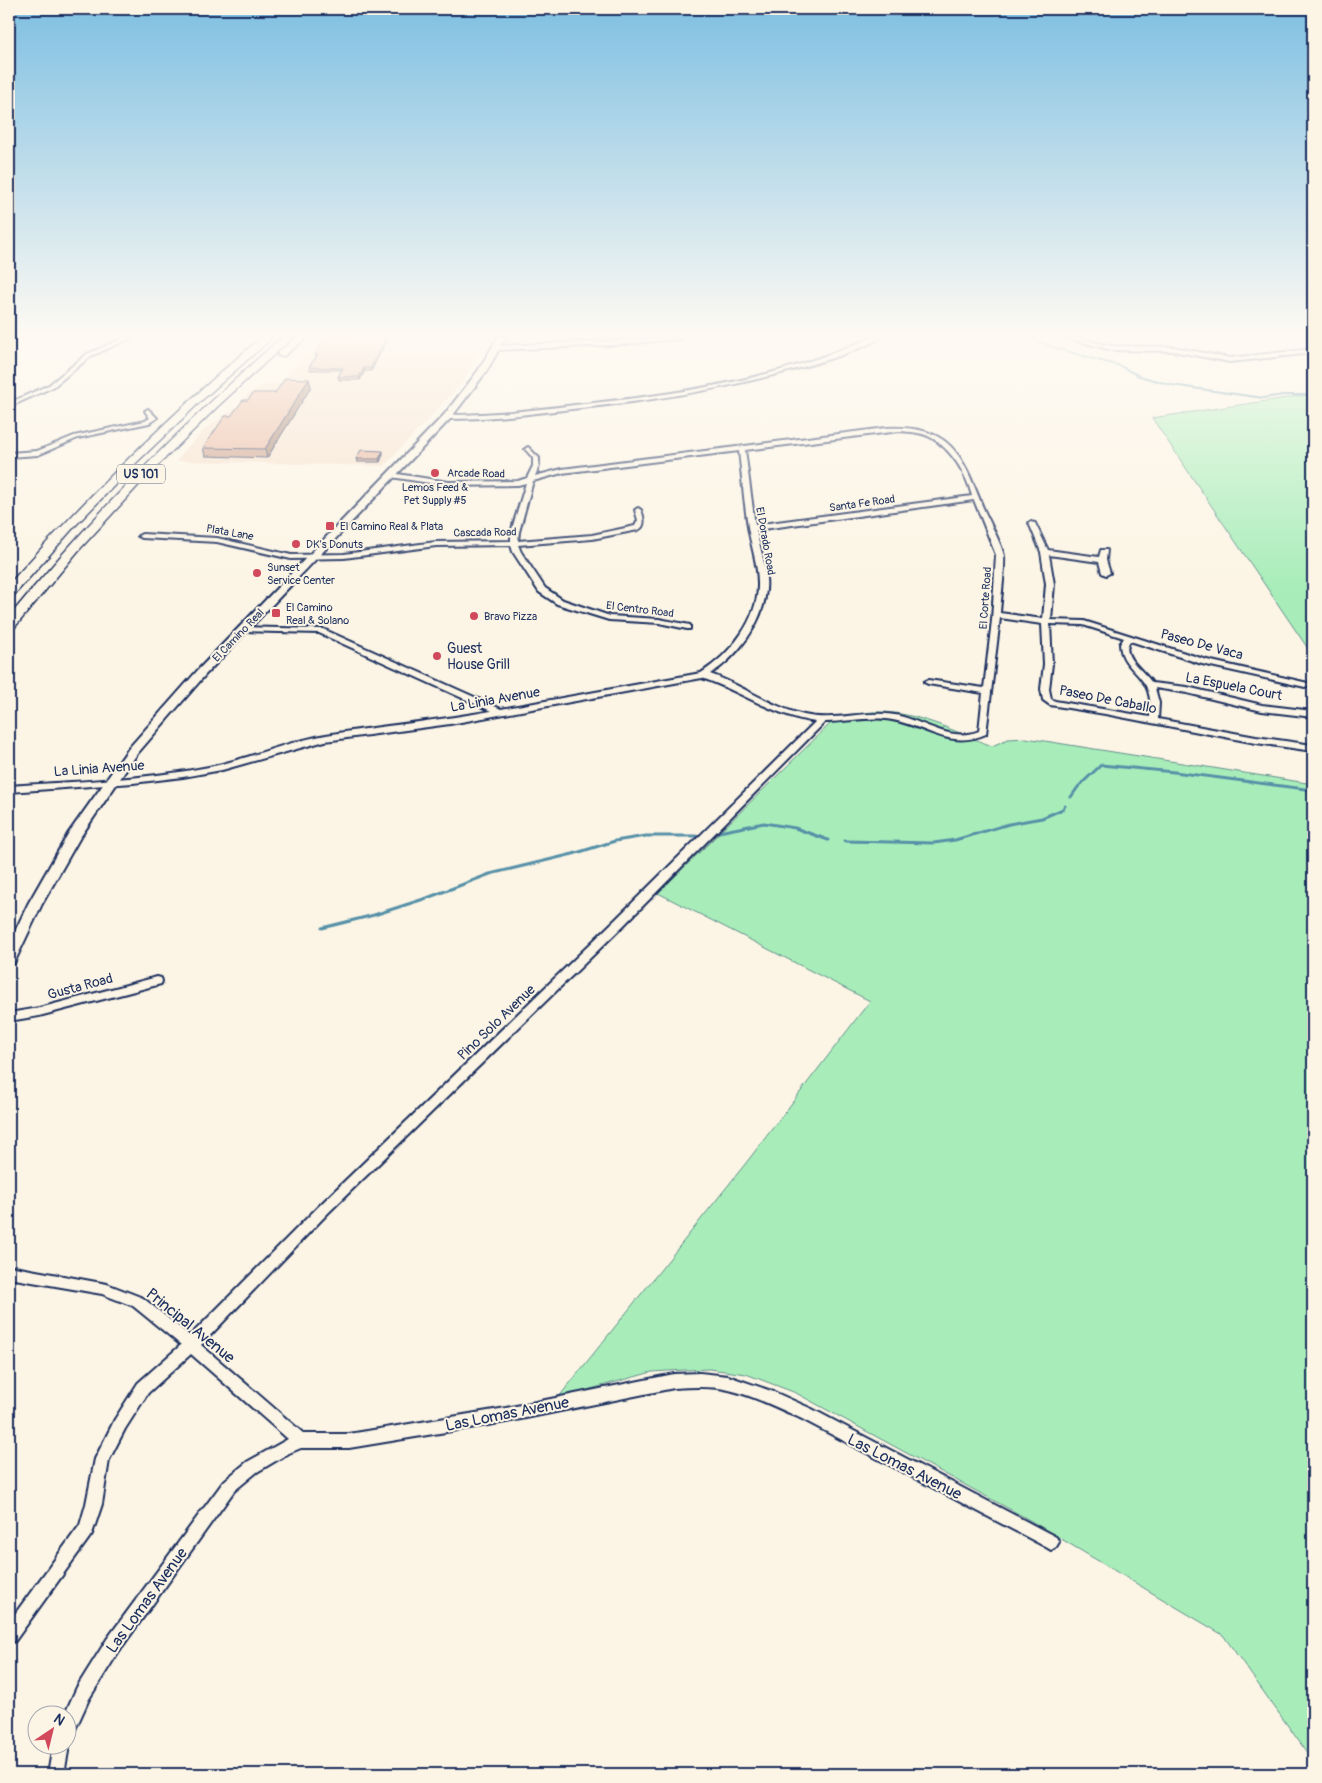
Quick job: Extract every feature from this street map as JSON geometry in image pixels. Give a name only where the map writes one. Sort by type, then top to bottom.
[{"type":"highway","name":"US 101","points":[[9,592],[127,464],[174,420]]},
{"type":"highway","name":"US 101","points":[[9,625],[67,555],[111,506],[196,420]]},
{"type":"main road","name":"El Camino Real","points":[[9,958],[60,858],[110,781],[167,710],[443,420]]},
{"type":"street","points":[[9,456],[38,453],[76,437],[150,420]]},
{"type":"street","name":"Arcade Road","points":[[391,475],[449,484],[518,483],[562,471],[898,429],[921,432],[944,442]]},
{"type":"street","name":"El Corte Road","points":[[822,720],[885,716],[908,721],[953,737],[978,736],[983,732],[996,617],[1000,555],[974,489],[963,468],[944,442]]},
{"type":"street","points":[[514,543],[515,532],[536,466],[536,458],[528,448]]},
{"type":"street","name":"El Dorado Road","points":[[702,675],[713,670],[732,652],[744,636],[761,598],[762,583],[752,528],[742,449]]},
{"type":"street","name":"Santa Fe Road","points":[[752,528],[976,498]]},
{"type":"street","name":"Cascada Road","points":[[313,557],[354,556],[453,543],[514,543],[592,537],[630,531],[641,525],[638,510]]},
{"type":"street","name":"Paseo De Caballo","points":[[1032,523],[1044,552],[1050,584],[1047,625],[1048,664],[1045,689],[1047,700],[1053,703],[1256,740],[1313,748]]},
{"type":"street","name":"Plata Lane","points":[[142,536],[217,540],[248,545],[282,555],[313,557]]},
{"type":"street","name":"El Centro Road","points":[[514,543],[517,552],[542,590],[553,599],[609,618],[659,621],[687,627]]},
{"type":"street","points":[[1044,552],[1102,560]]},
{"type":"street","points":[[1104,552],[1102,560],[1106,573]]},
{"type":"street","name":"Paseo De Vaca","points":[[996,617],[1022,622],[1087,629],[1093,626],[1205,662],[1306,685]]},
{"type":"street","points":[[243,630],[320,631],[500,712]]},
{"type":"street","points":[[1129,637],[1124,644],[1124,655],[1150,685],[1156,705],[1154,721]]},
{"type":"street","points":[[702,675],[713,678],[792,714],[822,720]]},
{"type":"street","name":"La Linia Avenue","points":[[9,788],[153,778],[205,771],[232,765],[307,741],[500,712],[702,675]]},
{"type":"street","points":[[928,682],[988,691]]},
{"type":"street","name":"La Espuela Court","points":[[1150,685],[1187,690],[1257,707],[1313,714]]},
{"type":"street","name":"Pino Solo Avenue","points":[[9,1635],[86,1529],[94,1504],[102,1459],[120,1424],[143,1388],[191,1345],[324,1209],[619,923],[822,720]]},
{"type":"street","name":"Gusta Road","points":[[9,1017],[39,1012],[158,981]]},
{"type":"street","name":"Principal Avenue","points":[[9,1272],[102,1288],[138,1302],[191,1345],[301,1441]]},
{"type":"street","name":"Las Lomas Avenue","points":[[77,1706],[113,1644],[229,1486],[252,1467],[284,1448],[301,1441],[349,1441],[368,1438],[506,1415],[674,1381],[700,1380],[728,1383],[790,1406],[1051,1542]]},
{"type":"street","points":[[56,1774],[59,1756]]},
{"type":"shaded area","points":[[217,420],[427,420],[384,466],[177,461],[206,428]]},
{"type":"green space","points":[[1153,420],[1313,420],[1313,656]]},
{"type":"green space","points":[[888,712],[918,718],[992,746],[1008,739],[1026,738],[1313,784],[1313,1761],[1223,1635],[1026,1518],[796,1393],[746,1374],[710,1369],[652,1372],[558,1398],[746,1163],[870,1001],[658,893],[838,716]]},
{"type":"building","points":[[222,420],[283,420],[265,449],[203,448]]},
{"type":"building","points":[[361,450],[383,451],[379,459],[356,459]]},
{"type":"waterway","points":[[1071,797],[1078,787],[1101,765],[1174,772],[1313,790]]},
{"type":"waterway","points":[[845,841],[934,843],[955,840],[1009,824],[1042,818],[1063,809],[1065,806]]},
{"type":"waterway","points":[[719,832],[764,823],[795,828],[828,840]]},
{"type":"waterway","points":[[322,928],[374,915],[427,898],[490,874],[573,854],[615,841],[646,836],[696,836]]},
{"type":"place","name":"Lemos Feed & Pet Supply #5","points":[[435,473]]},
{"type":"place","name":"El Camino Real & Plata","points":[[330,526]]},
{"type":"place","name":"DK's Donuts","points":[[296,544]]},
{"type":"place","name":"Sunset Service Center","points":[[257,573]]},
{"type":"place","name":"El Camino Real & Solano","points":[[276,613]]},
{"type":"place","name":"Bravo Pizza","points":[[474,616]]},
{"type":"place","name":"Guest House Grill","points":[[437,656]]}]
